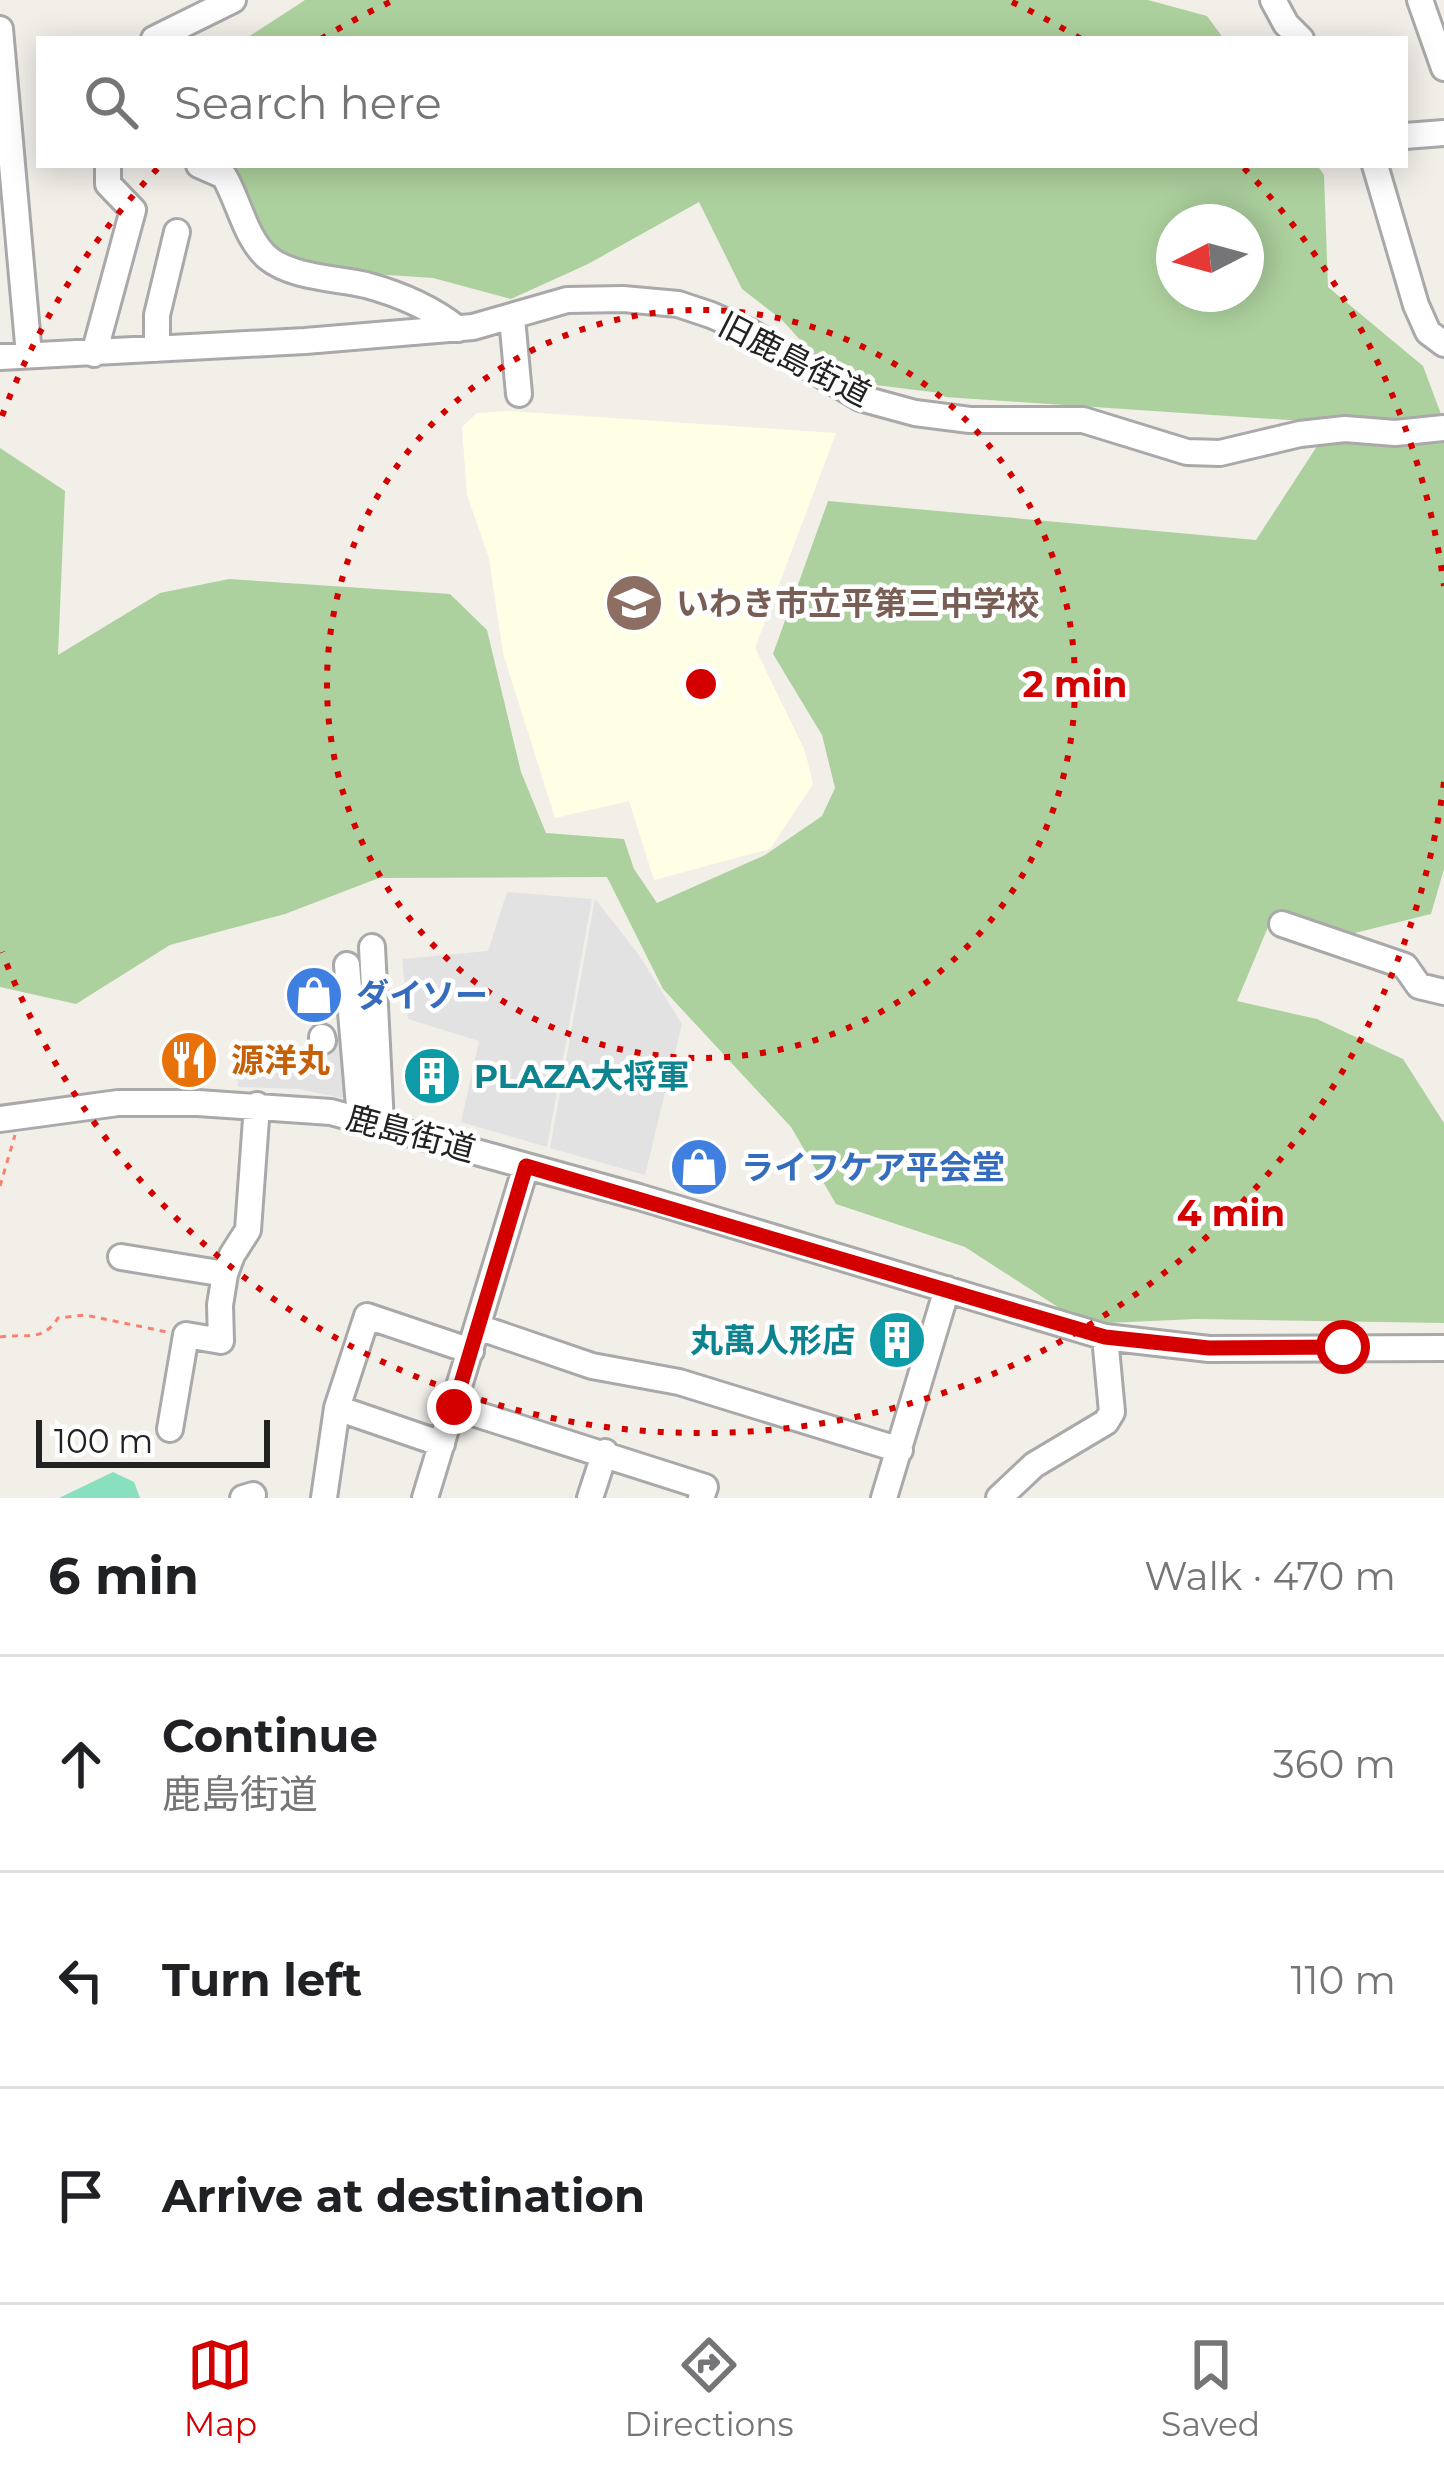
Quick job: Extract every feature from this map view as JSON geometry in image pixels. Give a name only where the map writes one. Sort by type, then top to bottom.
[{"type":"street","points":[[160,36],[232,0]]},
{"type":"street","points":[[1273,0],[1298,36]]},
{"type":"street","points":[[1420,0],[1444,68]]},
{"type":"street","points":[[0,29],[29,355]]},
{"type":"street","points":[[1408,136],[1444,133]]},
{"type":"street","points":[[12,159],[36,157]]},
{"type":"street","points":[[94,354],[133,210],[107,184],[108,168]]},
{"type":"street","points":[[206,168],[224,176],[268,258],[289,268],[389,293],[438,313],[458,328]]},
{"type":"street","points":[[1376,168],[1416,305],[1428,332],[1444,344]]},
{"type":"street","points":[[157,349],[157,315],[176,232]]},
{"type":"street","name":"旧鹿島街道","points":[[0,357],[458,328],[512,318],[567,300],[678,304],[750,332],[860,398],[916,413],[970,420],[1083,420],[1187,452],[1220,453],[1300,434],[1444,428]]},
{"type":"street","points":[[512,318],[519,394]]},
{"type":"street","points":[[1282,924],[1405,966],[1419,986],[1444,992]]},
{"type":"street","points":[[370,1121],[372,947]]},
{"type":"street","points":[[347,965],[332,1039],[370,1121]]},
{"type":"street","name":"鹿島街道","points":[[9,1117],[118,1103],[299,1107],[370,1121],[1105,1337],[1209,1348],[1444,1348]]},
{"type":"street","points":[[170,1429],[186,1335],[221,1341],[220,1305],[226,1274],[248,1230],[257,1106]]},
{"type":"street","points":[[425,1498],[526,1166]]},
{"type":"street","points":[[121,1257],[226,1274]]},
{"type":"street","points":[[884,1498],[947,1289]]},
{"type":"street","points":[[324,1498],[337,1408],[368,1316],[679,1382],[900,1450]]},
{"type":"street","points":[[998,1498],[1034,1466],[1106,1422],[1112,1412],[1105,1337]]},
{"type":"street","points":[[454,1407],[705,1487],[701,1498]]},
{"type":"street","points":[[337,1408],[442,1444]]},
{"type":"street","points":[[590,1498],[605,1452]]},
{"type":"path","points":[[0,1186],[9,1166],[9,1117]]},
{"type":"path","points":[[0,1337],[40,1336],[58,1318],[85,1315],[186,1335]]},
{"type":"shaded area","name":"いわき市立平第三中学校","points":[[509,411],[836,433],[755,648],[805,751],[813,784],[770,849],[654,880],[629,801],[555,818],[503,653],[489,558],[467,495],[462,427],[477,413]]},
{"type":"shaded area","points":[[507,892],[592,899],[547,1147],[461,1122],[479,1041],[408,1019],[402,959],[488,951]]},
{"type":"shaded area","points":[[595,899],[639,955],[682,1024],[645,1175],[550,1148]]},
{"type":"shaded area","points":[[364,963],[371,1104],[299,1089],[238,1087],[235,1055],[287,1049],[288,1061],[311,1058],[310,1040],[343,1034],[337,967]]},
{"type":"green space","points":[[305,0],[1148,0],[1207,16],[1222,36],[250,36]]},
{"type":"green space","points":[[211,168],[1319,168],[1324,175],[1328,287],[1423,366],[1444,422],[1444,869],[1431,914],[1347,935],[1273,915],[1237,1001],[1317,1019],[1403,1059],[1444,1123],[1444,1323],[1196,1319],[1084,1324],[965,1247],[836,1204],[791,1127],[663,989],[607,877],[379,878],[285,914],[170,945],[76,1004],[0,987],[0,448],[65,491],[58,655],[160,593],[229,579],[450,594],[487,630],[521,772],[546,833],[624,839],[634,869],[657,903],[765,855],[822,816],[835,788],[822,735],[773,654],[828,501],[1256,540],[1332,423],[945,397],[851,382],[812,366],[802,342],[782,320],[742,289],[699,202],[588,264],[511,299],[433,278],[342,272],[270,253],[241,190]]},
{"type":"green space","points":[[113,1472],[134,1482],[140,1498],[59,1498]]},
{"type":"place","name":"いわき市立平第三中学校","points":[[634,603]]},
{"type":"place","name":"ダイソー","points":[[314,995]]},
{"type":"place","name":"源洋丸","points":[[189,1060]]},
{"type":"place","name":"PLAZA大将軍","points":[[432,1076]]},
{"type":"place","name":"ライフケア平会堂","points":[[699,1167]]},
{"type":"place","name":"丸萬人形店","points":[[897,1340]]},
{"type":"route","points":[[454,1407],[526,1166],[1105,1337],[1209,1348],[1343,1347]]}]
